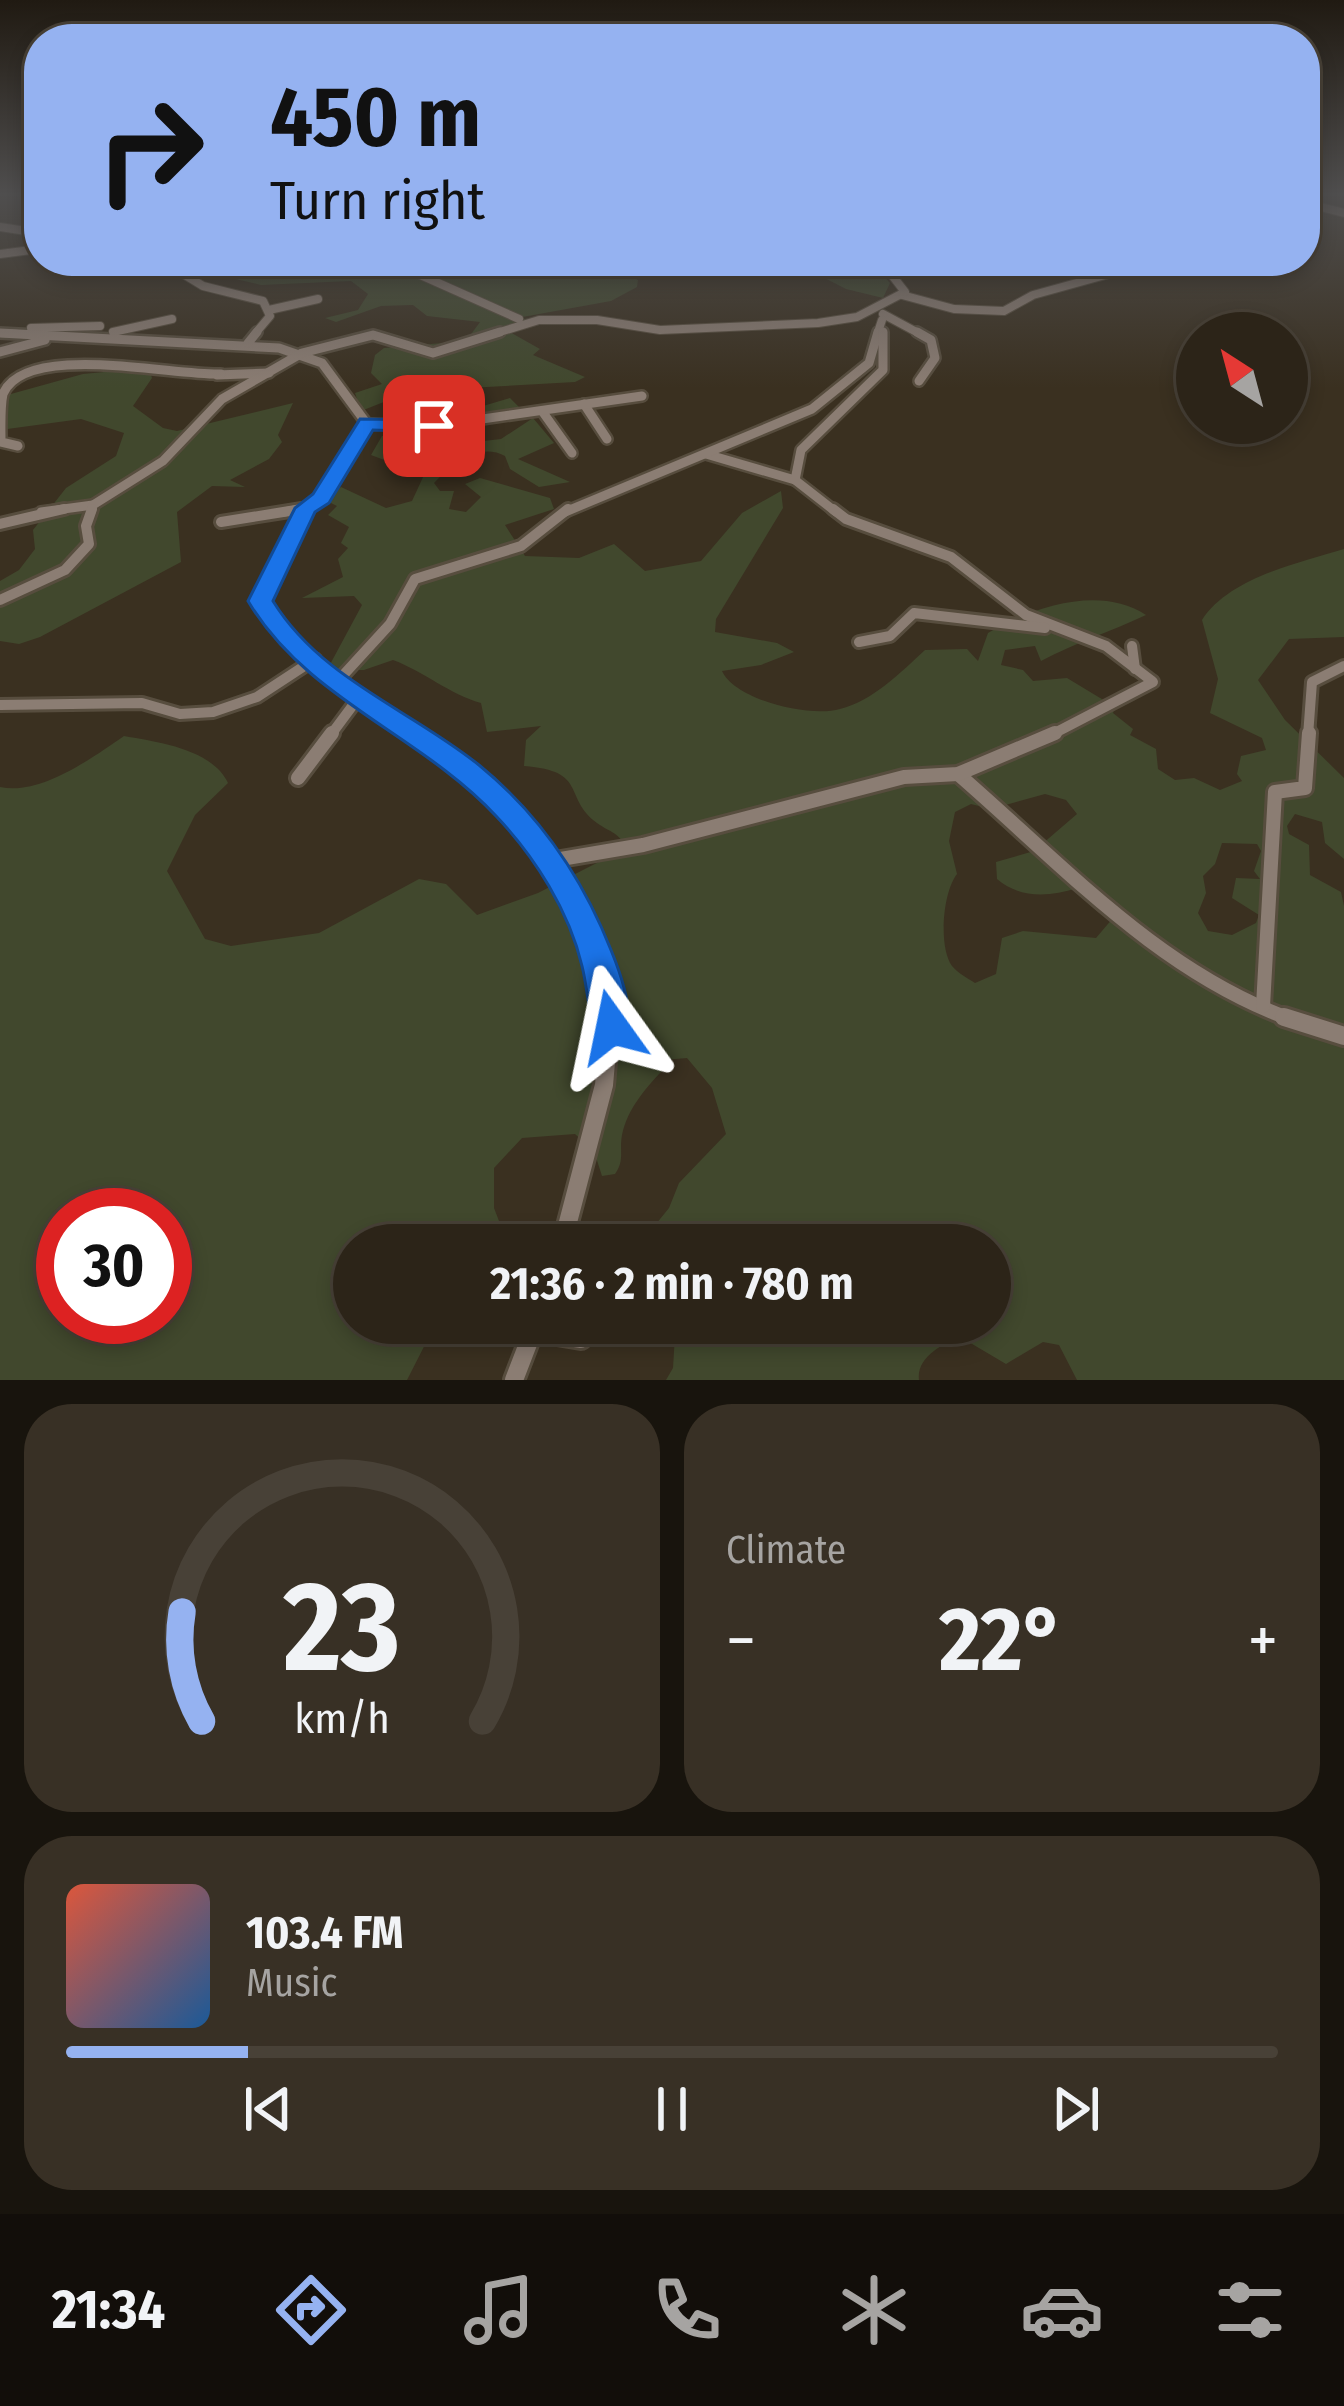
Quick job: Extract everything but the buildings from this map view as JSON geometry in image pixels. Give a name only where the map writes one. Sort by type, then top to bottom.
[{"type":"street","points":[[183,276],[254,297],[269,310],[270,316],[248,343]]},
{"type":"street","points":[[425,276],[510,319],[693,329],[832,322],[882,314],[931,340],[935,358],[919,381]]},
{"type":"street","points":[[336,683],[390,624],[416,579],[500,555],[554,529],[570,506],[812,409],[868,363],[882,314],[905,287],[895,276]]},
{"type":"street","points":[[902,295],[954,309],[1004,311],[1033,295],[1102,276]]},
{"type":"street","points":[[269,310],[318,299]]},
{"type":"street","points":[[795,480],[794,464],[801,450],[883,370],[887,362],[882,314]]},
{"type":"street","points":[[0,352],[172,319]]},
{"type":"street","points":[[0,524],[31,513],[93,505],[164,461],[211,406],[302,353],[368,334],[433,352],[538,320]]},
{"type":"street","points":[[0,333],[100,326]]},
{"type":"street","points":[[0,333],[248,343],[302,353],[322,363],[367,424]]},
{"type":"street","points":[[0,375],[22,377],[76,362],[181,376],[270,374]]},
{"type":"street","points":[[192,382],[220,374]]},
{"type":"street","points":[[18,446],[1,442],[1,423],[4,392],[22,377]]},
{"type":"street","points":[[367,424],[434,426],[642,396]]},
{"type":"street","points":[[584,404],[607,440]]},
{"type":"street","points":[[542,411],[572,453]]},
{"type":"street","points":[[221,522],[306,508],[321,498],[367,424]]},
{"type":"street","points":[[549,861],[643,845],[904,777],[958,774],[1014,754],[1153,682],[1128,659],[1076,631],[1026,615],[952,557],[846,519],[795,480],[705,454]]},
{"type":"street","points":[[0,600],[73,563],[89,544],[86,526],[93,505]]},
{"type":"street","points":[[306,508],[260,601],[272,621],[336,683],[467,771],[509,811],[573,896],[591,941],[612,1027],[601,1094],[567,1224]]},
{"type":"street","points":[[859,641],[890,636],[914,613],[1076,631]]},
{"type":"street","points":[[1132,646],[1135,670]]},
{"type":"street","points":[[0,705],[142,703],[180,714],[213,712],[257,697],[315,659]]},
{"type":"street","points":[[1263,1006],[1275,792],[1305,788],[1312,682],[1344,666]]},
{"type":"street","points":[[298,778],[358,697]]},
{"type":"street","points":[[958,774],[1100,896],[1133,933],[1263,1006],[1315,1030],[1344,1036]]},
{"type":"street","points":[[514,1380],[528,1344]]},
{"type":"green space","points":[[223,276],[630,276],[638,280],[637,287],[611,301],[517,318],[539,320],[506,330],[540,349],[533,355],[585,377],[575,382],[468,388],[445,400],[399,396],[361,411],[355,393],[382,384],[371,373],[375,355],[384,348],[466,341],[480,322],[427,316],[413,305],[381,306],[336,322],[325,318],[358,310],[368,294],[351,281],[261,285]]},
{"type":"green space","points":[[820,276],[884,276],[890,283],[883,298],[846,289]]},
{"type":"green space","points":[[150,371],[152,378],[133,406],[163,428],[177,431],[293,403],[278,435],[282,442],[269,459],[230,480],[245,487],[212,486],[177,512],[181,562],[40,637],[19,644],[0,641],[0,581],[19,570],[35,549],[33,530],[66,488],[116,456],[124,433],[81,419],[0,430],[0,397],[83,374]]},
{"type":"green space","points":[[510,398],[521,409],[474,421],[475,442],[501,439],[533,418],[554,443],[518,459],[570,482],[539,487],[510,469],[505,456],[476,453],[434,483],[440,491],[454,491],[449,509],[466,512],[481,497],[465,484],[480,478],[550,498],[554,509],[505,525],[525,556],[579,558],[614,544],[645,571],[701,561],[742,513],[781,491],[783,508],[716,619],[715,632],[777,643],[794,652],[761,665],[722,671],[742,690],[793,709],[827,711],[864,700],[925,650],[967,649],[978,661],[988,633],[1044,608],[1087,600],[1127,606],[1146,615],[1041,661],[1035,646],[1005,650],[1001,665],[1023,670],[1033,681],[1067,678],[1115,707],[1113,713],[1133,729],[1130,735],[1156,749],[1158,769],[1175,780],[1194,778],[1220,790],[1242,781],[1237,774],[1241,756],[1266,750],[1262,738],[1210,713],[1218,679],[1202,620],[1214,605],[1247,583],[1344,549],[1344,637],[1289,639],[1258,680],[1285,720],[1344,778],[1344,859],[1325,843],[1322,822],[1295,814],[1287,826],[1289,834],[1309,845],[1310,875],[1341,892],[1344,906],[1344,1380],[1077,1380],[1059,1345],[1043,1342],[1006,1364],[972,1344],[1011,1344],[1011,1224],[656,1224],[679,1183],[726,1134],[712,1088],[687,1058],[663,1060],[666,1067],[633,1107],[615,1174],[602,1176],[594,1151],[575,1134],[522,1138],[494,1168],[494,1208],[500,1224],[333,1224],[333,1344],[425,1344],[407,1380],[0,1380],[0,787],[48,781],[124,736],[183,749],[210,762],[228,783],[195,815],[167,871],[205,939],[231,946],[319,933],[419,879],[446,884],[477,915],[538,893],[626,848],[586,813],[566,779],[524,766],[526,740],[541,726],[487,732],[481,703],[393,660],[364,670],[327,670],[362,605],[354,596],[302,598],[343,577],[338,559],[348,548],[341,543],[349,527],[328,515],[337,506],[321,498],[341,487],[386,508],[412,501],[424,475],[371,455],[382,436]],"holes":[[[1045,794],[1066,800],[1077,814],[1034,851],[996,862],[997,879],[1036,894],[1077,888],[1119,911],[1096,938],[1023,931],[1002,938],[996,974],[975,983],[952,966],[945,946],[946,906],[957,874],[949,841],[955,812],[971,804],[991,809]],[[1222,843],[1257,844],[1261,851],[1254,871],[1260,879],[1236,878],[1232,898],[1259,915],[1256,923],[1232,935],[1208,931],[1198,913],[1206,893],[1203,876],[1215,864]]]},
{"type":"green space","points":[[674,1344],[945,1344],[922,1365],[919,1380],[666,1380],[673,1368]]},
{"type":"route","points":[[434,426],[367,424],[321,498],[306,508],[265,582],[260,601],[272,621],[336,683],[467,771],[509,811],[573,896],[599,963],[612,1027]]}]
